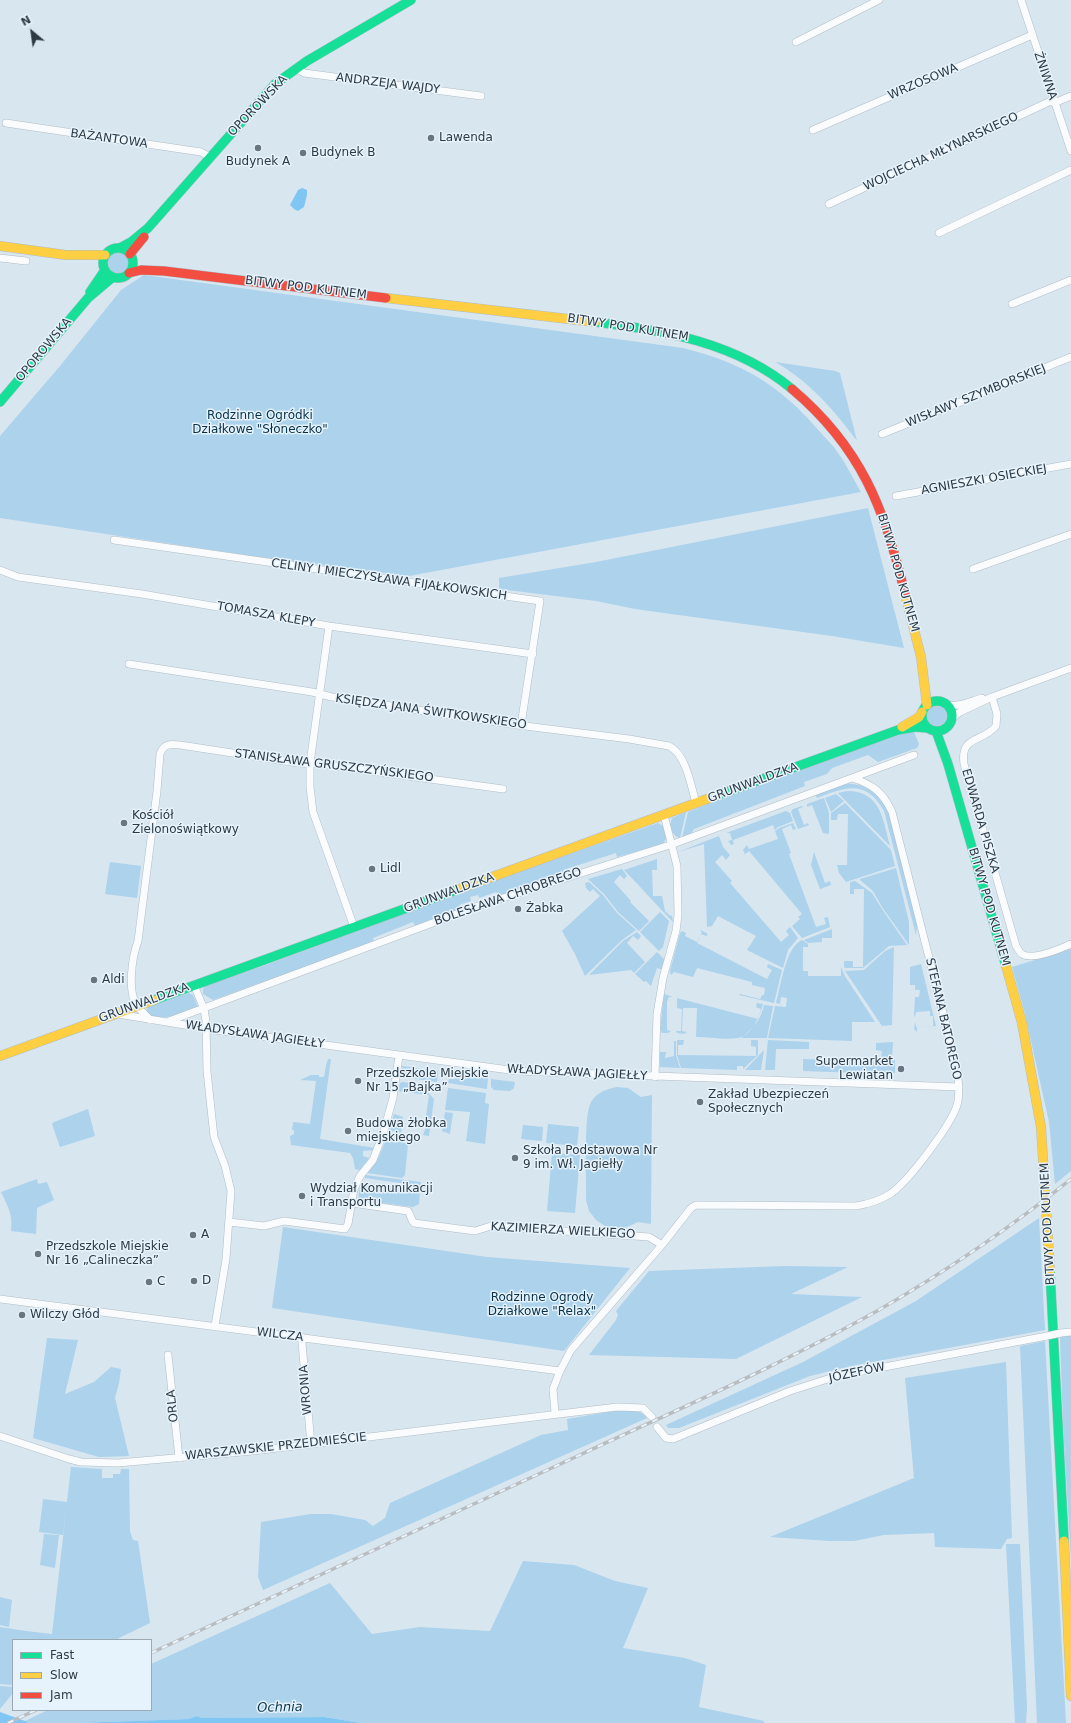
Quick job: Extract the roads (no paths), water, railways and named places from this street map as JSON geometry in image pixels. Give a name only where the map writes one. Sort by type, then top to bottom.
[{"type":"main road","name":"OPOROWSKA","points":[[120,248],[126,246],[148,228],[275,84],[296,68],[411,0]]},
{"type":"main road","name":"OPOROWSKA","points":[[131,257],[146,234],[148,228]]},
{"type":"main road","points":[[0,246],[66,255],[105,255],[112,249],[120,248],[126,250],[131,257],[133,264],[129,273],[122,277],[113,276],[105,268],[66,255]]},
{"type":"main road","points":[[105,255],[105,268]]},
{"type":"main road","name":"BITWY POD KUTNEM","points":[[131,257],[164,271]]},
{"type":"main road","name":"OPOROWSKA","points":[[88,298],[90,292],[105,268]]},
{"type":"main road","name":"BITWY POD KUTNEM","points":[[129,273],[141,270],[164,271],[282,286],[608,322],[663,330],[683,335],[719,346],[758,364],[790,386],[816,410],[842,441],[868,482],[891,541],[923,665],[928,697],[925,709]]},
{"type":"main road","name":"OPOROWSKA","points":[[0,402],[88,298],[113,276]]},
{"type":"main road","name":"BITWY POD KUTNEM","points":[[923,665],[943,703]]},
{"type":"main road","points":[[932,702],[943,703],[951,711],[950,722],[941,730],[931,729],[923,722],[925,709],[932,702]]},
{"type":"main road","name":"GRUNWALDZKA","points":[[898,730],[919,717],[925,709]]},
{"type":"main road","name":"BITWY POD KUTNEM","points":[[948,764],[949,755],[946,738],[950,722]]},
{"type":"main road","name":"GRUNWALDZKA","points":[[0,1056],[898,730],[915,727],[931,729]]},
{"type":"main road","name":"BITWY POD KUTNEM","points":[[931,729],[948,764],[1022,1023],[1041,1127],[1048,1220],[1071,1696]]},
{"type":"street","points":[[796,42],[879,0]]},
{"type":"street","name":"ŻNIWNA","points":[[1021,0],[1071,151]]},
{"type":"street","name":"WRZOSOWA","points":[[813,130],[1032,35]]},
{"type":"street","name":"ANDRZEJA WAJDY","points":[[296,68],[304,73],[481,96]]},
{"type":"street","name":"WOJCIECHA MŁYNARSKIEGO","points":[[829,204],[1054,102],[1071,96]]},
{"type":"street","name":"BAŻANTOWA","points":[[6,123],[200,152],[210,157]]},
{"type":"street","points":[[939,233],[1071,170]]},
{"type":"street","points":[[0,258],[26,261]]},
{"type":"street","points":[[1012,304],[1071,280]]},
{"type":"street","name":"WISŁAWY SZYMBORSKIEJ","points":[[882,434],[1071,357]]},
{"type":"street","name":"AGNIESZKI OSIECKIEJ","points":[[896,496],[1071,464]]},
{"type":"street","points":[[973,569],[1071,534]]},
{"type":"street","name":"CELINY I MIECZYSŁAWA FIJAŁKOWSKICH","points":[[114,540],[540,601],[521,725]]},
{"type":"street","name":"TOMASZA KLEPY","points":[[0,570],[18,578],[142,594],[330,626],[533,654]]},
{"type":"street","points":[[330,626],[310,764],[310,787],[313,812],[354,927]]},
{"type":"street","name":"KSIĘDZA JANA ŚWITKOWSKIEGO","points":[[129,664],[312,692],[321,695],[521,725],[629,739],[674,749],[681,757],[696,803]]},
{"type":"street","points":[[950,722],[960,712],[992,697],[1071,668]]},
{"type":"street","points":[[943,703],[951,706],[957,706],[982,698],[992,697]]},
{"type":"street","name":"EDWARDA PISZKA","points":[[992,697],[997,714],[996,726],[992,731],[971,741],[966,746],[962,754],[1016,946],[1021,953],[1027,956],[1034,956],[1071,944]]},
{"type":"street","name":"STANISŁAWA GRUSZCZYŃSKIEGO","points":[[137,1006],[132,989],[133,961],[138,941],[157,791],[160,754],[166,745],[175,744],[310,764],[317,763],[503,789]]},
{"type":"street","name":"BOLESŁAWA CHROBREGO","points":[[166,1022],[481,904],[673,844],[914,755]]},
{"type":"street","name":"STEFANA BATOREGO","points":[[555,1414],[553,1388],[571,1350],[662,1245],[691,1208],[696,1206],[856,1206],[878,1201],[891,1193],[905,1179],[940,1136],[952,1118],[958,1102],[959,1087],[957,1068],[892,812],[888,802],[879,792],[868,783],[852,778]]},
{"type":"street","points":[[655,1077],[657,1014],[663,978],[676,931],[678,915],[677,866],[673,844],[664,815]]},
{"type":"street","points":[[194,985],[204,1009],[207,1071],[211,1115],[216,1144],[225,1166],[231,1190],[230,1222],[226,1259],[215,1326]]},
{"type":"street","points":[[137,1006],[150,1020]]},
{"type":"street","name":"WŁADYSŁAWA JAGIEŁŁY","points":[[115,1014],[399,1056],[517,1071],[959,1087]]},
{"type":"street","points":[[230,1222],[264,1226],[284,1221],[345,1229],[348,1224],[354,1189],[360,1176],[373,1160],[383,1134],[393,1098],[399,1056]]},
{"type":"street","name":"KAZIMIERZA WIELKIEGO","points":[[352,1203],[408,1212],[414,1223],[475,1231],[491,1226],[627,1235],[649,1237],[662,1245]]},
{"type":"street","name":"WILCZA","points":[[0,1299],[560,1371]]},
{"type":"street","name":"JÓZEFÓW","points":[[657,1427],[666,1438],[673,1439],[790,1391],[830,1378],[1071,1332]]},
{"type":"street","name":"WRONIA","points":[[302,1337],[311,1444]]},
{"type":"street","name":"ORLA","points":[[168,1355],[179,1458]]},
{"type":"street","points":[[555,1414],[626,1406],[642,1408],[652,1417]]},
{"type":"street","name":"WARSZAWSKIE PRZEDMIEŚCIE","points":[[0,1436],[82,1462],[118,1463],[253,1451],[555,1414]]},
{"type":"water","points":[[302,188],[307,190],[307,195],[304,207],[298,211],[290,205],[298,190]]},
{"type":"water","points":[[0,1712],[25,1721],[28,1723],[0,1723]]},
{"type":"water","points":[[197,1716],[201,1718],[324,1717],[361,1723],[76,1723],[189,1719]]},
{"type":"railway","points":[[152,1653],[694,1403],[805,1349],[877,1311],[927,1281],[1001,1232],[1071,1179]]},
{"type":"railway","points":[[8,1723],[34,1711]]},
{"type":"place","name":"Lawenda","points":[[431,138]]},
{"type":"place","name":"Budynek A","points":[[258,148]]},
{"type":"place","name":"Budynek B","points":[[303,153]]},
{"type":"place","name":"Kościół Zielonoświątkowy","points":[[124,823]]},
{"type":"place","name":"Lidl","points":[[372,869]]},
{"type":"place","name":"Żabka","points":[[518,909]]},
{"type":"place","name":"Aldi","points":[[94,980]]},
{"type":"place","name":"Supermarket Lewiatan","points":[[901,1069]]},
{"type":"place","name":"Przedszkole Miejskie Nr 15 „Bajka”","points":[[358,1081]]},
{"type":"place","name":"Zakład Ubezpieczeń Społecznych","points":[[700,1102]]},
{"type":"place","name":"Budowa żłobka miejskiego","points":[[348,1131]]},
{"type":"place","name":"Szkoła Podstawowa Nr 9 im. Wł. Jagiełły","points":[[515,1158]]},
{"type":"place","name":"Wydział Komunikacji i Transportu","points":[[302,1196]]},
{"type":"place","name":"A","points":[[193,1235]]},
{"type":"place","name":"Przedszkole Miejskie Nr 16 „Calineczka”","points":[[38,1254]]},
{"type":"place","name":"D","points":[[194,1281]]},
{"type":"place","name":"C","points":[[149,1282]]},
{"type":"place","name":"Wilczy Głód","points":[[22,1315]]},
{"type":"park label","name":"Rodzinne Ogródki Działkowe \"Słoneczko\"","points":[[260,423]]},
{"type":"park label","name":"Rodzinne Ogrody Działkowe \"Relax\"","points":[[542,1305]]},
{"type":"water label","name":"Ochnia","points":[[280,1708]]}]
